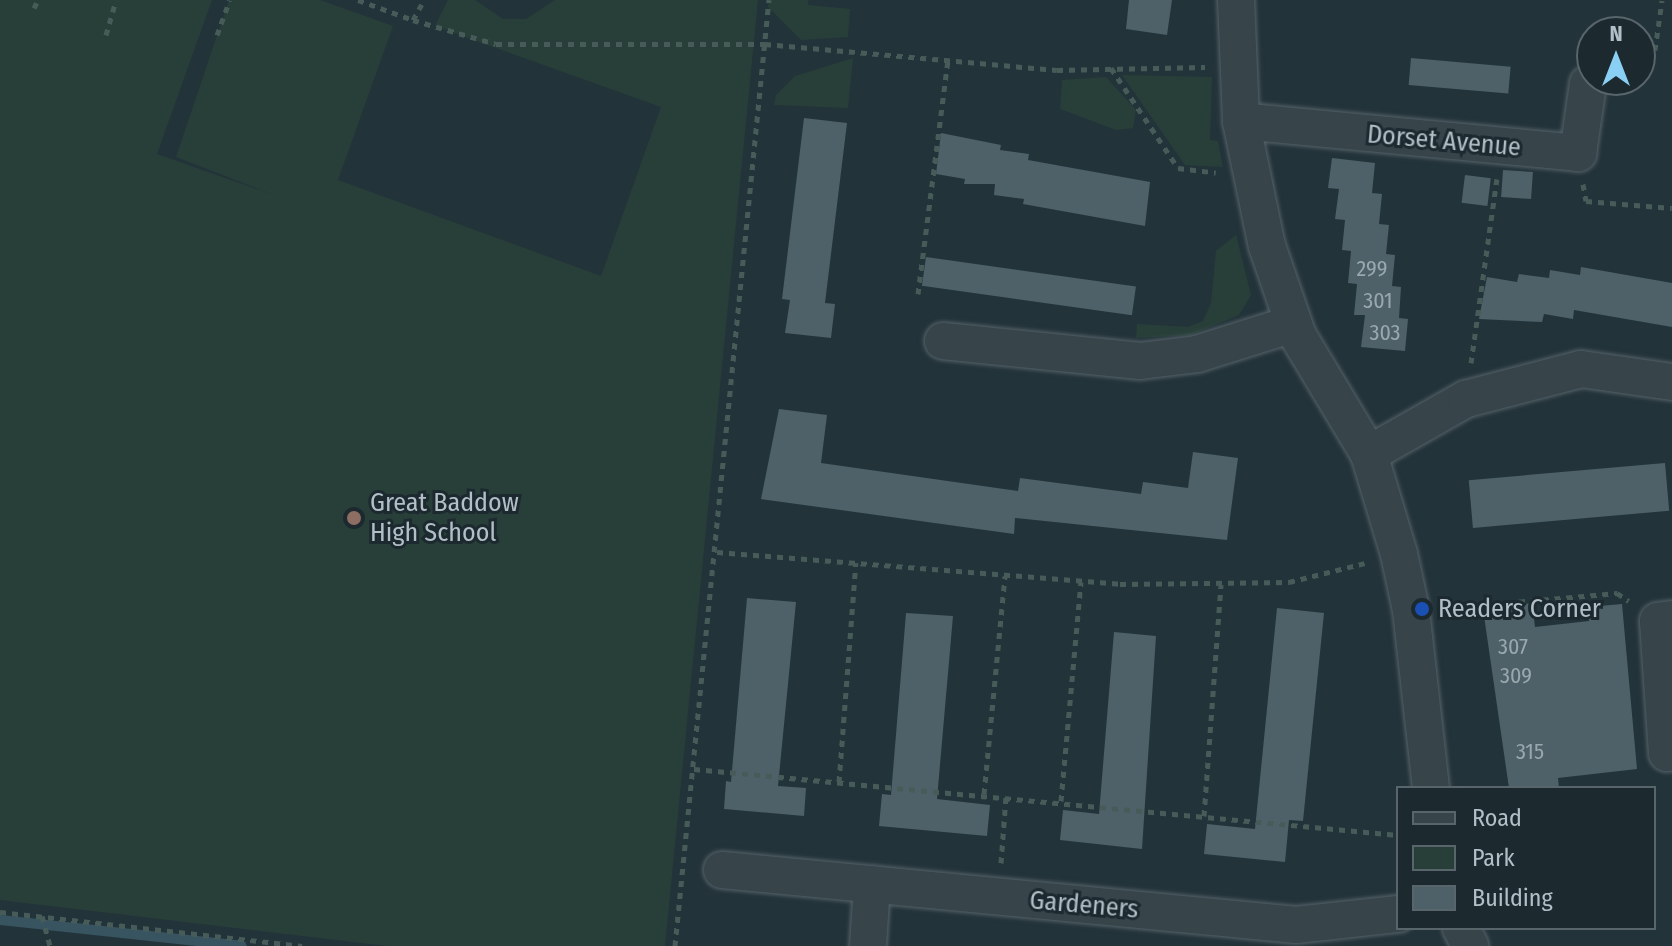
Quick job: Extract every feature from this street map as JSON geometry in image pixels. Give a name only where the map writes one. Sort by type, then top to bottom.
[{"type":"street","points":[[1236,0],[1241,121],[1267,246],[1293,324],[1369,454],[1399,554],[1411,610],[1431,786]]},
{"type":"street","points":[[1578,153],[1586,96]]},
{"type":"street","name":"Dorset Avenue","points":[[1241,121],[1578,153]]},
{"type":"street","points":[[943,341],[1140,361],[1197,354],[1293,324]]},
{"type":"street","points":[[1369,454],[1466,399],[1581,369],[1672,382]]},
{"type":"street","points":[[1665,620],[1670,753]]},
{"type":"street","name":"Gardeners","points":[[722,870],[998,896],[1295,935],[1396,914]]},
{"type":"street","points":[[868,946],[872,884]]},
{"type":"path","points":[[34,8],[38,0]]},
{"type":"path","points":[[106,35],[116,0]]},
{"type":"path","points":[[217,35],[230,0]]},
{"type":"path","points":[[358,0],[496,44],[765,44],[1057,70],[1238,67]]},
{"type":"path","points":[[413,20],[424,0]]},
{"type":"path","points":[[675,946],[717,552],[769,0]]},
{"type":"path","points":[[1656,43],[1662,0]]},
{"type":"path","points":[[918,294],[948,60]]},
{"type":"path","points":[[1111,68],[1178,168],[1230,175]]},
{"type":"path","points":[[1466,399],[1501,146]]},
{"type":"path","points":[[1578,153],[1586,201],[1672,208]]},
{"type":"path","points":[[717,552],[1081,582],[1221,585],[1289,582],[1399,554]]},
{"type":"path","points":[[839,782],[856,563]]},
{"type":"path","points":[[984,794],[1005,576]]},
{"type":"path","points":[[1061,801],[1081,582]]},
{"type":"path","points":[[1204,816],[1221,585]]},
{"type":"path","points":[[1430,609],[1617,593],[1665,620]]},
{"type":"path","points":[[694,769],[1396,835]]},
{"type":"path","points":[[998,896],[1006,796]]},
{"type":"path","points":[[0,912],[302,946]]},
{"type":"path","points":[[42,916],[50,946]]},
{"type":"green space","name":"Great Baddow High School","points":[[0,0],[212,0],[157,154],[274,195],[176,157],[229,0],[320,0],[393,26],[338,180],[601,276],[661,107],[435,26],[448,0],[475,0],[503,19],[526,19],[555,0],[758,0],[665,946],[387,946],[0,900]]},
{"type":"green space","points":[[769,0],[808,0],[808,5],[850,9],[848,37],[801,40],[768,7]]},
{"type":"green space","points":[[853,58],[848,108],[774,105],[776,95],[795,76]]},
{"type":"green space","points":[[1122,75],[1212,77],[1210,140],[1218,141],[1223,167],[1185,165]]},
{"type":"green space","points":[[1106,77],[1136,110],[1133,128],[1116,130],[1060,109],[1062,80]]},
{"type":"green space","points":[[1236,235],[1251,295],[1239,315],[1191,335],[1136,338],[1137,324],[1188,327],[1203,321],[1211,303],[1216,251]]},
{"type":"building","points":[[1129,0],[1172,0],[1167,35],[1126,29]]},
{"type":"building","points":[[1411,58],[1511,67],[1508,94],[1409,85]]},
{"type":"building","points":[[804,118],[847,123],[825,303],[835,304],[831,338],[785,333],[790,300],[782,299]]},
{"type":"building","points":[[941,133],[1001,145],[1000,150],[1029,154],[1028,160],[1150,182],[1145,226],[1023,204],[1024,199],[994,195],[995,184],[964,184],[965,179],[936,174]]},
{"type":"building","points":[[1332,158],[1375,163],[1372,193],[1382,194],[1379,224],[1389,225],[1386,254],[1395,255],[1392,286],[1401,287],[1399,318],[1408,319],[1405,351],[1361,347],[1365,315],[1354,315],[1357,284],[1348,283],[1351,251],[1342,250],[1345,220],[1335,219],[1339,189],[1328,188]]},
{"type":"building","points":[[1503,170],[1533,172],[1531,199],[1501,197]]},
{"type":"building","points":[[1465,175],[1491,178],[1487,206],[1462,203]]},
{"type":"building","points":[[926,257],[1136,287],[1132,315],[922,286]]},
{"type":"building","points":[[1581,267],[1672,283],[1672,327],[1574,310],[1573,319],[1544,314],[1542,322],[1479,319],[1487,277],[1517,282],[1519,274],[1549,278],[1550,270],[1580,275]]},
{"type":"building","points":[[779,409],[827,415],[821,463],[1018,491],[1020,478],[1141,494],[1143,482],[1188,488],[1193,452],[1238,458],[1227,540],[1015,518],[1014,534],[761,499]]},
{"type":"building","points":[[1665,463],[1669,511],[1473,528],[1469,480]]},
{"type":"building","points":[[747,598],[796,602],[778,786],[806,788],[804,816],[724,809],[726,781],[731,782]]},
{"type":"building","points":[[1532,603],[1535,627],[1589,621],[1588,607],[1622,604],[1637,769],[1558,778],[1559,786],[1509,786],[1483,609]]},
{"type":"building","points":[[1277,608],[1324,613],[1303,821],[1289,820],[1285,862],[1204,854],[1207,824],[1255,829]]},
{"type":"building","points":[[906,613],[953,616],[937,799],[990,805],[987,836],[879,826],[882,794],[891,795]]},
{"type":"building","points":[[1114,632],[1156,636],[1142,849],[1060,840],[1063,810],[1099,814]]},
{"type":"waterway","points":[[0,920],[242,946]]},
{"type":"place","name":"Great Baddow High School","points":[[354,518]]},
{"type":"place","name":"Readers Corner","points":[[1422,609]]}]
